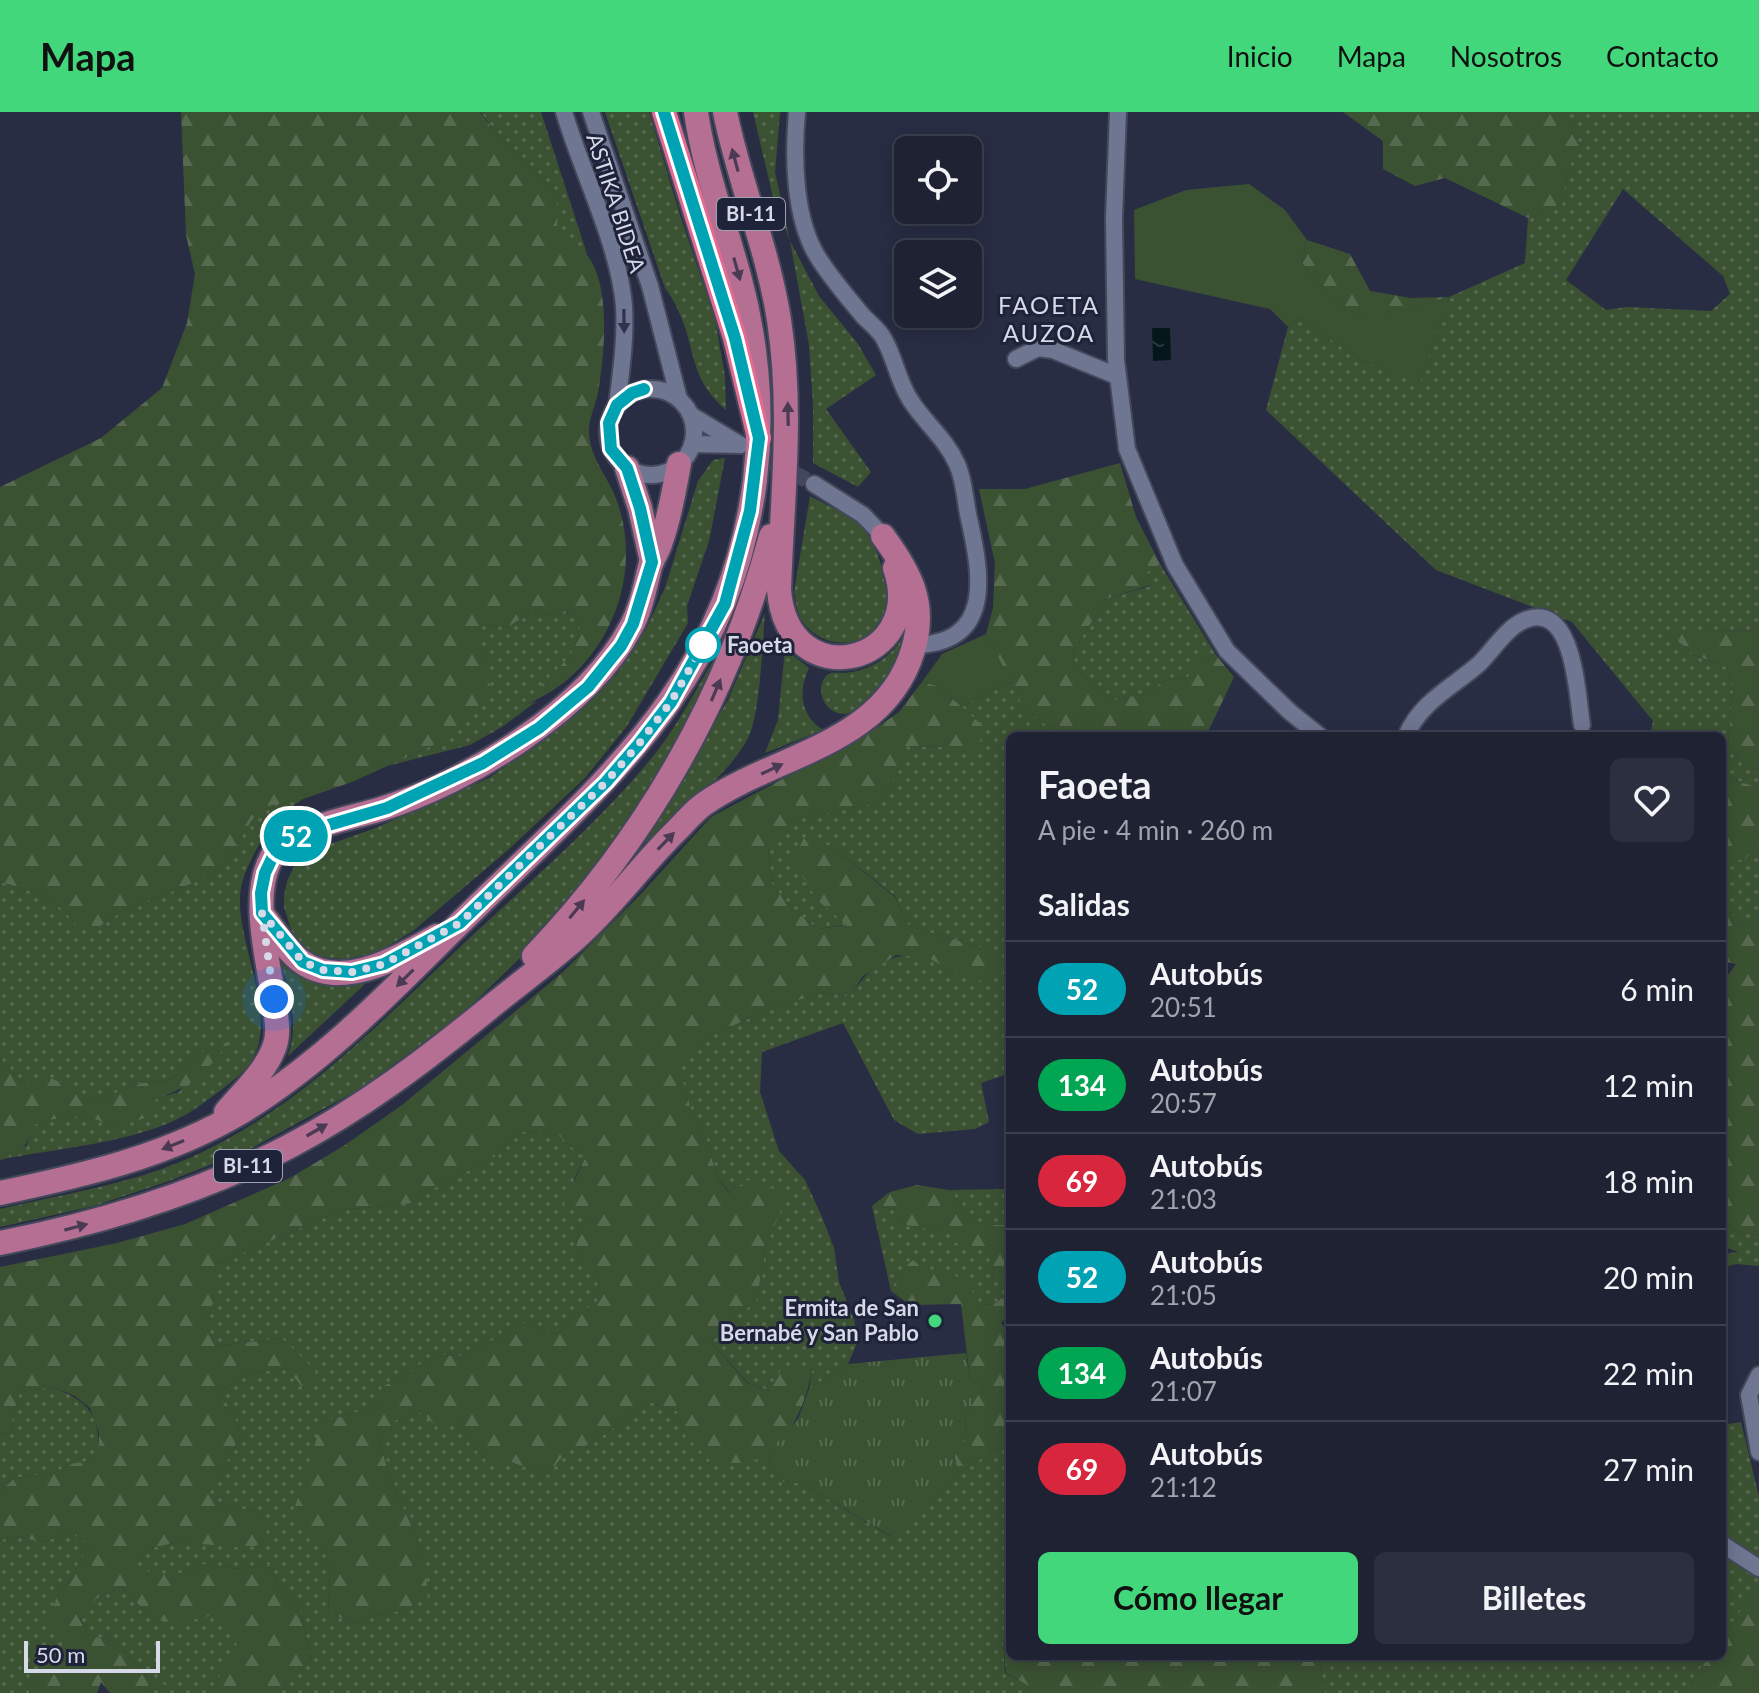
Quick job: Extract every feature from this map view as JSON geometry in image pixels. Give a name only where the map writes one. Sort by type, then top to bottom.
[{"type":"highway","points":[[664,112],[732,327],[759,438]]},
{"type":"main road","name":"BI-11","points":[[0,1193],[102,1170],[183,1142],[244,1110],[313,1061],[389,994],[606,782],[671,702],[725,604],[750,511],[759,438],[758,386],[748,315],[708,170],[696,112]]},
{"type":"main road","name":"BI-11","points":[[0,1243],[117,1216],[164,1201],[288,1147],[369,1100],[466,1027],[568,920],[647,816],[711,702],[742,629],[764,564],[782,492],[788,411],[779,316],[734,157],[725,112]]},
{"type":"main road","points":[[215,1126],[273,1050],[278,1028],[261,893],[273,856],[290,839],[308,831],[387,808],[483,763],[539,728],[588,687],[605,668],[633,624],[686,454]]},
{"type":"main road","points":[[627,468],[652,562]]},
{"type":"main road","points":[[782,492],[781,610],[795,635],[816,654],[843,658],[872,650],[895,622],[900,597],[897,574],[883,536]]},
{"type":"main road","points":[[466,1027],[578,937],[703,805],[826,744],[869,717],[899,683],[915,645],[917,597],[907,569],[883,536]]},
{"type":"main road","points":[[262,913],[303,962],[323,970],[352,972],[384,964],[460,923]]},
{"type":"street","name":"ASTIKA BIDEA","points":[[564,112],[610,246],[621,289],[624,340],[617,405]]},
{"type":"street","name":"ASTIKA BIDEA","points":[[591,112],[647,275],[679,399]]},
{"type":"street","points":[[797,112],[798,187],[804,222],[816,254],[884,338],[909,399],[945,442],[958,466],[977,550],[980,588],[976,609],[967,625],[936,644],[915,645]]},
{"type":"street","points":[[1118,112],[1114,218],[1117,376],[1127,449],[1175,565],[1227,651],[1315,732]]},
{"type":"street","points":[[1016,359],[1038,348],[1053,350],[1117,376]]},
{"type":"street","points":[[686,454],[741,445],[691,415],[679,399],[657,389],[632,393],[617,405],[609,423],[611,449],[627,468],[655,475],[668,472],[686,454],[694,429],[691,415]]},
{"type":"street","points":[[814,484],[863,515],[883,536]]},
{"type":"street","points":[[1408,732],[1424,706],[1478,664],[1523,621],[1537,618],[1550,622],[1559,630],[1569,647],[1582,725]]},
{"type":"street","points":[[1759,1375],[1749,1395],[1759,1452]]},
{"type":"street","points":[[1726,1547],[1759,1568]]},
{"type":"green space","points":[[181,112],[480,112],[495,132],[557,194],[557,236],[587,255],[595,269],[603,303],[604,342],[589,434],[594,454],[619,507],[625,537],[625,568],[620,598],[609,626],[593,652],[573,675],[549,693],[521,706],[571,655],[580,629],[573,609],[548,615],[530,613],[508,627],[488,625],[474,628],[488,659],[490,692],[471,714],[438,743],[352,782],[303,799],[267,806],[252,820],[222,868],[124,910],[99,927],[77,927],[54,903],[33,892],[0,882],[0,487],[101,438],[162,388],[187,323],[195,274],[186,235]]},
{"type":"green space","points":[[481,112],[541,112],[587,254],[557,236],[557,194],[495,132]]},
{"type":"green space","points":[[605,112],[649,112],[715,319],[725,376],[726,410],[705,386],[699,374],[684,324],[665,288]]},
{"type":"green space","points":[[753,112],[780,112],[775,172],[790,241],[772,193]]},
{"type":"green space","points":[[1343,112],[1566,112],[1579,144],[1567,175],[1561,208],[1528,218],[1445,178],[1415,186],[1383,169],[1383,141]]},
{"type":"green space","points":[[1566,112],[1759,112],[1759,631],[1710,630],[1670,635],[1695,655],[1727,667],[1733,690],[1728,747],[1748,769],[1759,768],[1759,788],[1726,774],[1726,732],[1651,732],[1653,721],[1572,622],[1436,570],[1266,410],[1288,327],[1300,318],[1362,361],[1420,382],[1449,297],[1525,263],[1528,218],[1561,207],[1567,175],[1578,144]],"holes":[[[1623,189],[1723,276],[1730,294],[1711,311],[1627,307],[1606,310],[1566,280]]]},
{"type":"green space","points":[[1249,184],[1285,210],[1307,240],[1302,263],[1324,290],[1351,311],[1387,314],[1449,297],[1420,383],[1362,361],[1300,318],[1288,327],[1270,309],[1135,279],[1134,210],[1186,190]]},
{"type":"green space","points":[[1307,240],[1350,254],[1370,291],[1411,298],[1449,297],[1387,314],[1351,311],[1330,296],[1302,263]]},
{"type":"green space","points":[[790,241],[819,296],[858,344],[876,375],[826,409],[871,472],[858,487],[813,463],[809,345]]},
{"type":"green space","points":[[725,458],[709,541],[687,606],[688,623],[627,726],[585,778],[508,850],[413,931],[376,953],[344,959],[321,957],[305,948],[293,936],[284,907],[287,881],[297,860],[310,851],[373,829],[489,778],[559,729],[617,674],[647,627],[665,588],[698,481],[713,460]]},
{"type":"green space","points":[[1120,463],[1136,517],[1160,564],[1147,572],[1150,585],[1106,599],[1072,653],[1078,668],[1088,680],[1116,700],[1146,693],[1166,680],[1188,677],[1198,658],[1216,655],[1234,677],[1208,732],[1056,732],[1024,708],[986,634],[993,608],[995,563],[979,489],[1025,489]]},
{"type":"green space","points":[[810,496],[859,524],[877,554],[887,592],[887,611],[873,633],[862,639],[836,642],[824,639],[812,632],[798,611],[794,592]]},
{"type":"green space","points":[[1160,564],[1216,655],[1199,658],[1188,677],[1166,680],[1146,693],[1116,700],[1083,675],[1072,653],[1106,599],[1150,586],[1147,572]]},
{"type":"green space","points":[[573,609],[580,629],[571,655],[523,705],[537,701],[502,727],[470,745],[387,766],[438,743],[488,659],[473,628],[488,625],[508,627],[530,613],[548,615]]},
{"type":"green space","points":[[765,613],[757,704],[744,746],[704,791],[644,844],[728,700]]},
{"type":"green space","points":[[1710,630],[1759,631],[1759,768],[1748,769],[1728,747],[1733,690],[1727,667],[1695,655],[1669,634]]},
{"type":"green space","points":[[905,634],[898,665],[874,696],[850,713],[831,710],[821,694],[826,676],[871,666],[894,650]]},
{"type":"green space","points":[[986,634],[1011,682],[961,706],[939,686],[922,682],[942,654]]},
{"type":"green space","points":[[785,649],[809,668],[803,685],[803,702],[815,724],[823,730],[765,753],[778,720]]},
{"type":"green space","points":[[718,652],[684,734],[608,858],[520,958],[460,1016],[358,1090],[248,1150],[94,1206],[0,1227],[0,1209],[122,1181],[192,1157],[233,1136],[307,1086],[376,1027],[616,799],[658,750]]},
{"type":"green space","points":[[922,682],[939,686],[986,729],[972,756],[949,747],[907,746],[881,802],[794,820],[768,849],[772,884],[792,909],[818,929],[847,925],[817,900],[793,860],[804,838],[831,846],[895,897],[909,926],[982,948],[1006,970],[988,983],[955,973],[929,958],[896,955],[862,977],[850,997],[825,992],[770,1009],[706,1038],[674,1065],[685,1086],[692,1114],[708,1142],[716,1175],[729,1193],[748,1180],[788,1194],[766,1246],[756,1303],[732,1317],[711,1342],[747,1383],[770,1391],[780,1371],[813,1367],[800,1410],[785,1437],[774,1448],[748,1462],[710,1461],[686,1436],[677,1411],[649,1402],[591,1444],[567,1451],[547,1475],[511,1462],[488,1462],[472,1446],[458,1421],[438,1428],[422,1412],[396,1420],[380,1443],[389,1475],[424,1555],[428,1596],[404,1610],[374,1615],[352,1624],[328,1611],[330,1571],[324,1546],[308,1538],[293,1513],[322,1422],[375,1407],[382,1387],[409,1373],[433,1355],[460,1356],[492,1341],[517,1321],[558,1334],[573,1316],[597,1302],[599,1279],[578,1263],[576,1239],[587,1218],[564,1204],[585,1158],[558,1135],[519,1131],[498,1155],[432,1189],[414,1203],[342,1210],[215,1265],[215,1298],[205,1324],[216,1346],[282,1338],[316,1371],[306,1391],[286,1368],[248,1374],[219,1392],[233,1413],[241,1434],[220,1475],[202,1489],[220,1504],[261,1513],[269,1542],[246,1548],[180,1542],[150,1548],[130,1562],[153,1574],[178,1574],[205,1564],[236,1569],[269,1564],[279,1588],[299,1604],[311,1661],[280,1693],[218,1693],[213,1687],[237,1645],[220,1614],[165,1622],[146,1612],[122,1587],[97,1598],[80,1619],[88,1635],[116,1642],[143,1672],[168,1687],[142,1693],[110,1693],[101,1682],[97,1693],[29,1693],[31,1684],[69,1648],[48,1626],[57,1596],[76,1571],[89,1544],[67,1531],[46,1542],[14,1537],[0,1540],[0,1491],[15,1478],[54,1473],[74,1463],[99,1460],[99,1433],[90,1408],[75,1396],[53,1387],[20,1392],[10,1435],[0,1432],[0,1267],[117,1243],[185,1224],[290,1178],[345,1145],[402,1105],[563,972],[641,894],[711,817],[869,733],[899,712]]},
{"type":"green space","points":[[1011,682],[1024,708],[1056,732],[1006,732],[1006,1074],[981,1083],[989,1122],[975,1129],[918,1134],[894,1120],[843,1023],[762,1052],[760,1092],[779,1151],[805,1180],[822,1217],[834,1248],[839,1282],[854,1320],[858,1341],[848,1364],[809,1389],[813,1367],[770,1391],[748,1383],[711,1342],[732,1317],[756,1302],[766,1246],[787,1195],[730,1193],[716,1175],[708,1142],[692,1114],[685,1087],[673,1065],[706,1038],[770,1009],[825,992],[850,997],[864,977],[892,958],[927,957],[955,973],[982,948],[909,926],[895,896],[831,846],[817,900],[849,924],[818,929],[792,909],[772,884],[768,848],[793,820],[881,802],[897,773],[906,746],[949,747],[985,729],[961,706]]},
{"type":"green space","points":[[1726,774],[1759,788],[1759,842],[1745,860],[1726,860]]},
{"type":"green space","points":[[303,799],[281,816],[264,836],[241,886],[241,917],[261,1023],[259,1042],[249,1064],[217,1093],[168,1123],[124,1137],[9,1158],[27,1145],[33,1125],[75,1116],[94,1119],[116,1128],[157,1098],[179,1092],[208,1047],[173,1079],[143,1083],[96,1100],[74,1090],[23,1084],[0,1058],[0,882],[33,892],[54,903],[77,927],[99,927],[124,910],[222,868],[252,820],[267,805]]},
{"type":"green space","points":[[1759,842],[1759,919],[1744,924],[1726,910],[1726,860],[1745,860]]},
{"type":"green space","points":[[1726,910],[1744,924],[1759,919],[1759,1235],[1737,1233],[1726,1224],[1726,978],[1736,964],[1726,962]]},
{"type":"green space","points":[[277,953],[296,970],[316,980],[365,984],[288,1056],[293,1017],[289,991]]},
{"type":"green space","points":[[229,1042],[198,1077],[180,1089],[157,1098],[148,1117],[115,1128],[94,1119],[75,1116],[34,1125],[19,1152],[0,1160],[0,1058],[23,1084],[49,1077],[96,1100],[143,1083],[173,1079],[208,1047]]},
{"type":"green space","points":[[519,1131],[558,1135],[585,1158],[574,1180],[587,1218],[576,1239],[578,1262],[599,1279],[597,1303],[573,1316],[558,1334],[517,1321],[492,1341],[460,1356],[433,1355],[383,1387],[375,1407],[322,1422],[324,1545],[330,1571],[328,1611],[352,1624],[374,1615],[404,1610],[424,1555],[389,1475],[380,1443],[395,1420],[422,1412],[458,1421],[472,1446],[488,1462],[511,1462],[547,1475],[567,1450],[591,1444],[649,1402],[677,1411],[686,1436],[748,1462],[772,1448],[768,1466],[782,1481],[801,1483],[891,1537],[958,1473],[999,1448],[1006,1450],[1005,1673],[1029,1686],[1024,1693],[280,1693],[311,1660],[299,1604],[279,1588],[269,1564],[236,1569],[205,1564],[178,1574],[153,1574],[129,1562],[150,1548],[180,1542],[213,1544],[261,1513],[220,1504],[201,1489],[220,1475],[241,1434],[233,1413],[219,1392],[248,1374],[286,1368],[282,1338],[216,1346],[205,1324],[215,1298],[215,1265],[342,1210],[414,1203],[432,1189],[498,1155]]},
{"type":"green space","points":[[917,1185],[949,1190],[980,1225],[1005,1225],[1006,1276],[994,1282],[993,1264],[984,1247],[964,1247],[951,1240],[950,1225],[938,1231],[897,1223],[898,1209],[872,1206],[890,1192]]},
{"type":"green space","points":[[1004,1189],[1006,1227],[980,1225],[949,1190]]},
{"type":"green space","points":[[872,1206],[898,1209],[898,1223],[938,1231],[950,1224],[964,1247],[984,1247],[993,1264],[994,1281],[1006,1275],[1006,1294],[994,1304],[980,1305],[925,1270],[899,1273],[891,1291]]},
{"type":"green space","points":[[1726,1224],[1737,1233],[1759,1235],[1759,1266],[1736,1264],[1726,1267],[1726,1254],[1738,1252],[1726,1248]]},
{"type":"green space","points":[[913,1260],[925,1270],[943,1271],[958,1278],[971,1289],[981,1305],[994,1304],[1006,1295],[1006,1317],[1001,1323],[1006,1330],[1006,1450],[999,1448],[958,1473],[954,1454],[965,1440],[966,1413],[984,1386],[970,1380],[961,1304],[910,1305],[891,1291],[899,1273]]},
{"type":"green space","points":[[966,1353],[970,1380],[984,1386],[966,1413],[965,1440],[954,1454],[958,1473],[892,1537],[801,1483],[782,1481],[768,1466],[772,1448],[798,1419],[809,1389],[848,1364]]},
{"type":"green space","points":[[53,1387],[78,1400],[92,1413],[98,1432],[100,1460],[74,1463],[54,1473],[15,1478],[0,1491],[0,1432],[10,1435],[20,1392]]},
{"type":"green space","points":[[1741,1422],[1759,1497],[1759,1592],[1753,1593],[1726,1633],[1726,1424]]},
{"type":"green space","points":[[67,1531],[89,1544],[76,1571],[57,1596],[69,1648],[31,1684],[29,1693],[0,1693],[0,1540],[14,1537],[46,1542]]},
{"type":"green space","points":[[122,1587],[146,1612],[165,1621],[175,1622],[220,1613],[238,1645],[213,1687],[218,1693],[142,1693],[167,1687],[143,1672],[116,1642],[88,1635],[80,1618],[97,1598]]},
{"type":"green space","points":[[1753,1592],[1759,1592],[1759,1693],[1682,1693],[1707,1660],[1726,1660],[1726,1633]]},
{"type":"green space","points":[[1006,1637],[1006,1660],[1322,1660],[1320,1665],[1325,1693],[1024,1693],[1029,1686],[1006,1673],[1003,1638]]},
{"type":"green space","points":[[1322,1660],[1707,1660],[1682,1693],[1325,1693],[1320,1665]]},
{"type":"water","points":[[1152,328],[1170,328],[1171,360],[1153,361]]},
{"type":"tunnel","points":[[750,450],[814,484]]},
{"type":"bus line","name":"52","points":[[644,389],[632,393],[617,405],[609,423],[611,449],[627,468],[652,562],[633,624],[621,646],[588,687],[539,728],[483,763],[387,808],[290,839],[273,856],[265,873],[261,893],[262,913],[286,946],[303,962],[323,970],[352,972],[384,964],[460,923],[606,782],[638,745],[671,702],[725,604],[750,511],[759,438],[725,303],[664,112]]},
{"type":"place","name":"Faoeta","points":[[703,645]]},
{"type":"place","name":"Ermita de San Bernabé y San Pablo","points":[[935,1321]]},
{"type":"district","name":"FAOETA AUZOA","points":[[1049,320]]},
{"type":"route","points":[[274,999],[262,913],[286,946],[303,962],[323,970],[352,972],[384,964],[460,923],[606,782],[671,702],[703,645]]}]
